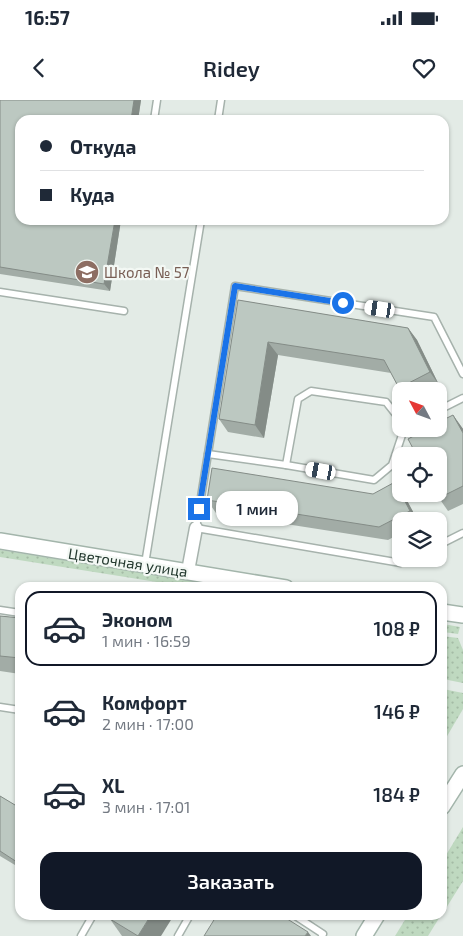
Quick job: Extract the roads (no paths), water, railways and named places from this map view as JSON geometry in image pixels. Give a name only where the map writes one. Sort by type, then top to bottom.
[{"type":"street","points":[[188,571],[196,528]]},
{"type":"street","name":"Цветочная улица","points":[[0,541],[251,582]]},
{"type":"street","points":[[447,613],[463,615]]},
{"type":"street","points":[[447,799],[463,774]]},
{"type":"street","points":[[364,936],[374,920]]},
{"type":"lane","points":[[155,115],[157,100]]},
{"type":"lane","points":[[219,115],[221,100]]},
{"type":"lane","points":[[145,564],[200,225]]},
{"type":"lane","points":[[392,561],[196,528],[235,286],[434,317],[463,374]]},
{"type":"lane","points":[[0,292],[124,311]]},
{"type":"lane","points":[[286,465],[298,399],[311,390],[386,402],[392,410]]},
{"type":"lane","points":[[448,406],[463,398]]},
{"type":"lane","points":[[208,454],[374,480],[392,465],[401,438]]},
{"type":"lane","points":[[447,541],[463,533]]},
{"type":"lane","points":[[0,610],[15,612]]},
{"type":"lane","points":[[0,707],[15,709]]},
{"type":"lane","points":[[81,936],[90,920]]},
{"type":"lane","points":[[178,936],[187,920]]},
{"type":"lane","points":[[302,920],[323,934],[322,936]]},
{"type":"place","name":"Школа № 57","points":[[87,272]]}]
